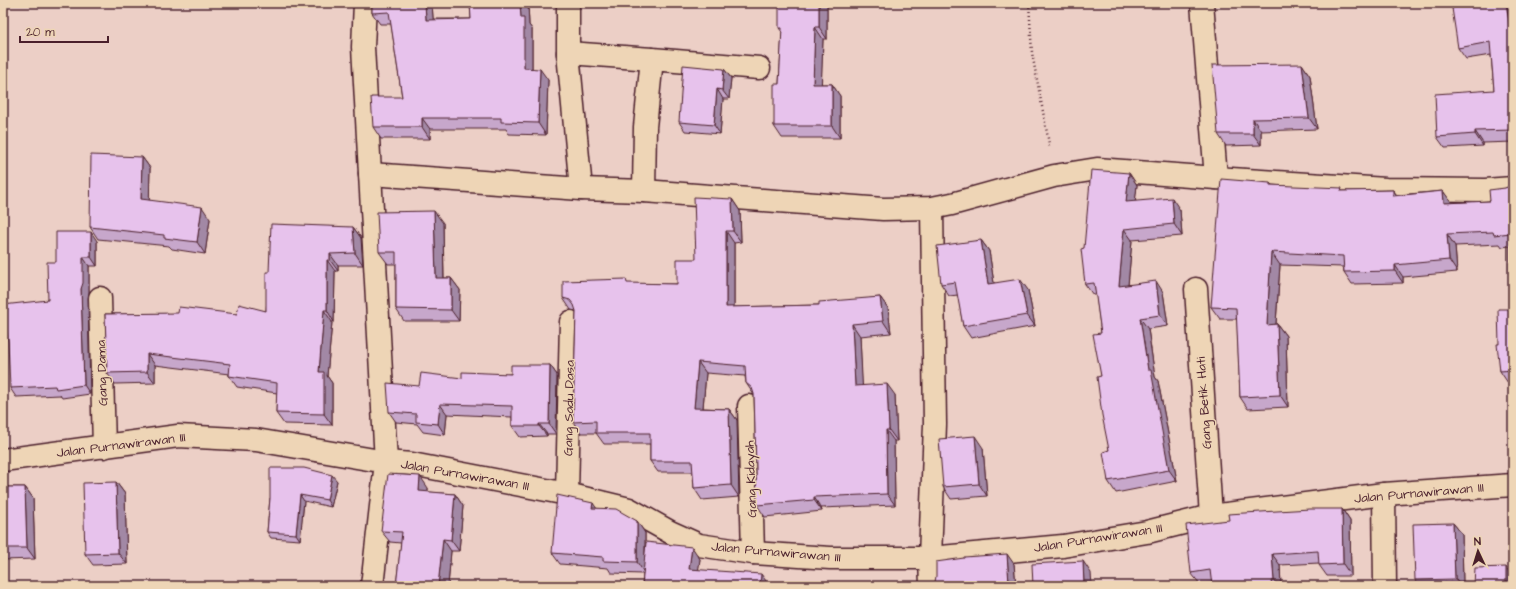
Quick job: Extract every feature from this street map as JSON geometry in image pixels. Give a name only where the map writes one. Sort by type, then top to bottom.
[{"type":"street","points":[[365,3],[363,47],[386,462],[372,586]]},
{"type":"street","points":[[568,3],[568,53],[581,189]]},
{"type":"street","points":[[1202,3],[1216,178]]},
{"type":"street","points":[[568,53],[652,58],[759,68]]},
{"type":"street","points":[[644,191],[644,128],[652,58]]},
{"type":"street","points":[[370,174],[581,189],[644,191],[883,209],[932,208],[952,204],[1054,176],[1096,169],[1386,189],[1485,190],[1513,188]]},
{"type":"street","points":[[931,586],[930,558],[935,424],[932,208]]},
{"type":"street","name":"Gang Betik Hati","points":[[1196,289],[1212,516]]},
{"type":"street","name":"Gang Dama","points":[[100,298],[104,447]]},
{"type":"street","name":"Gang Sadu Dasa","points":[[567,494],[570,322]]},
{"type":"street","name":"Gang Kidayah","points":[[749,406],[753,553]]},
{"type":"street","name":"Jalan Purnawirawan III","points":[[3,460],[178,436],[256,440],[386,462],[412,464],[567,494],[629,509],[670,532],[699,545],[753,553],[830,558],[930,558],[1063,546],[1147,532],[1212,516],[1384,494],[1513,485]]},
{"type":"street","points":[[1384,494],[1385,586]]},
{"type":"path","points":[[1029,3],[1032,53],[1054,176]]},
{"type":"building","points":[[372,3],[425,3],[426,20],[471,19],[470,3],[520,3],[521,18],[524,18],[524,68],[540,69],[538,123],[501,122],[501,118],[422,118],[422,127],[373,127],[371,97],[402,97],[389,12],[372,13]]},
{"type":"building","points":[[779,3],[819,3],[819,27],[815,27],[813,84],[832,84],[832,126],[774,126],[774,84],[779,84],[782,28],[779,28]]},
{"type":"building","points":[[1483,3],[1506,3],[1513,47],[1513,130],[1475,131],[1475,134],[1437,137],[1435,94],[1494,90],[1490,42],[1458,48],[1452,8]]},
{"type":"building","points":[[1302,64],[1309,118],[1253,119],[1253,134],[1218,134],[1212,65]]},
{"type":"building","points":[[683,65],[724,69],[722,90],[717,89],[714,125],[679,122]]},
{"type":"building","points":[[91,155],[142,157],[141,199],[202,207],[197,242],[164,238],[164,235],[90,227]]},
{"type":"building","points":[[1091,170],[1129,173],[1126,202],[1172,198],[1174,224],[1124,229],[1119,286],[1156,281],[1160,315],[1140,318],[1148,370],[1151,370],[1169,470],[1108,481],[1103,452],[1109,450],[1102,415],[1097,377],[1101,376],[1093,334],[1101,333],[1094,283],[1085,284],[1081,249],[1084,248]]},
{"type":"building","points":[[1221,179],[1270,183],[1270,185],[1342,188],[1341,191],[1393,190],[1393,196],[1443,191],[1444,203],[1490,201],[1489,190],[1505,188],[1512,185],[1513,370],[1500,371],[1497,344],[1499,344],[1498,309],[1510,309],[1510,233],[1494,235],[1493,232],[1447,234],[1449,260],[1395,265],[1395,271],[1344,272],[1343,256],[1271,252],[1267,325],[1277,324],[1280,395],[1240,397],[1236,308],[1211,307]]},
{"type":"building","points":[[694,197],[732,199],[733,231],[726,231],[726,307],[819,305],[819,302],[880,297],[883,321],[852,324],[855,386],[887,384],[889,430],[886,430],[887,494],[814,497],[814,500],[757,505],[754,394],[752,388],[746,383],[745,366],[698,362],[694,408],[729,409],[731,485],[694,488],[692,461],[650,461],[650,433],[596,433],[596,421],[573,422],[576,311],[570,300],[563,298],[563,281],[626,279],[627,283],[677,284],[677,259],[696,259]]},
{"type":"building","points":[[434,211],[436,278],[451,278],[451,310],[396,309],[396,252],[379,252],[377,212]]},
{"type":"building","points":[[271,224],[353,227],[355,253],[330,254],[330,260],[327,260],[327,310],[324,310],[319,372],[324,372],[324,414],[276,413],[277,383],[229,376],[230,364],[147,354],[147,372],[107,373],[105,314],[178,313],[179,307],[237,314],[239,304],[266,311],[266,272],[269,272]]},
{"type":"building","points":[[56,232],[91,232],[91,257],[83,257],[83,283],[81,289],[84,385],[56,389],[55,386],[10,388],[8,342],[3,305],[48,300],[47,262],[56,262]]},
{"type":"building","points":[[981,240],[988,284],[1020,279],[1027,315],[963,326],[955,282],[941,284],[937,246]]},
{"type":"building","points":[[511,365],[550,365],[549,424],[539,424],[539,426],[512,426],[512,406],[440,404],[438,424],[416,422],[416,414],[389,412],[387,383],[419,386],[421,373],[462,378],[462,372],[511,374]]},
{"type":"building","points":[[975,436],[979,484],[943,487],[939,439]]},
{"type":"building","points":[[270,468],[304,468],[332,475],[327,500],[300,495],[296,534],[267,532],[270,498]]},
{"type":"building","points":[[388,474],[420,476],[419,491],[455,494],[451,540],[443,539],[438,586],[396,586],[402,532],[381,531]]},
{"type":"building","points":[[116,482],[118,553],[85,554],[83,483]]},
{"type":"building","points":[[3,487],[25,487],[27,548],[3,548]]},
{"type":"building","points":[[557,495],[593,503],[592,508],[616,509],[637,521],[637,562],[603,561],[603,557],[552,553]]},
{"type":"building","points":[[1310,509],[1342,509],[1343,564],[1319,565],[1318,551],[1272,554],[1274,581],[1271,581],[1272,586],[1212,586],[1210,570],[1191,573],[1186,525],[1229,520],[1228,514]]},
{"type":"building","points":[[1453,523],[1455,579],[1415,580],[1413,524]]},
{"type":"building","points":[[646,542],[692,547],[689,569],[761,574],[760,586],[642,586]]},
{"type":"building","points":[[1007,554],[1009,584],[986,586],[931,586],[935,582],[936,562],[964,557]]},
{"type":"building","points":[[1083,561],[1084,586],[1033,586],[1032,564]]},
{"type":"building","points":[[1506,567],[1506,586],[1474,586],[1475,568]]}]
